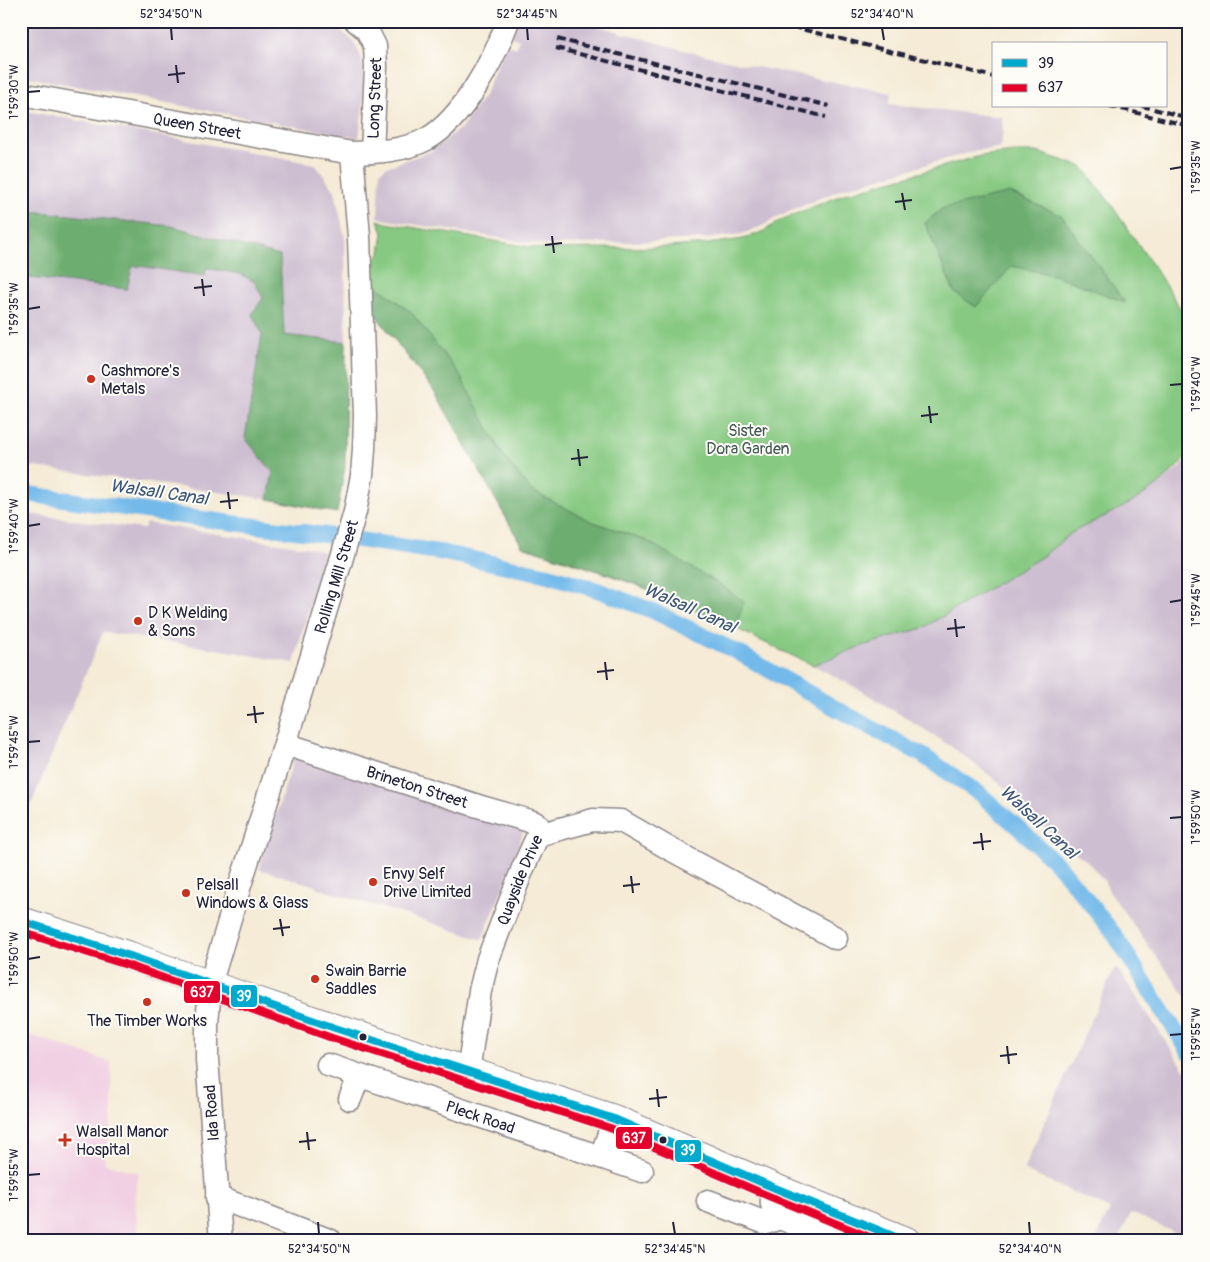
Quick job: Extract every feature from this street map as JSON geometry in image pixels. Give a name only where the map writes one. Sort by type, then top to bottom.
[{"type":"highway","points":[[21,921],[136,958],[210,986],[614,1119],[775,1188],[876,1235],[906,1241]]},
{"type":"street","name":"Long Street","points":[[356,21],[367,30],[375,46],[376,67],[362,153]]},
{"type":"street","name":"Queen Street","points":[[21,94],[362,153],[400,148],[428,138],[450,121],[473,92],[499,44],[508,21]]},
{"type":"street","name":"Rolling Mill Street","points":[[210,986],[340,564],[355,512],[362,474],[365,431],[359,237],[362,153]]},
{"type":"street","name":"Brineton Street","points":[[285,744],[533,822],[540,829],[538,835]]},
{"type":"street","name":"Quayside Drive","points":[[468,1072],[480,990],[488,960],[523,868],[538,835],[593,820],[621,821],[836,938]]},
{"type":"street","name":"Ida Road","points":[[210,986],[207,1059],[221,1241]]},
{"type":"street","name":"Pleck Road","points":[[328,1065],[642,1171]]},
{"type":"street","points":[[350,1098],[359,1076]]},
{"type":"street","points":[[601,1157],[614,1119]]},
{"type":"street","points":[[775,1188],[772,1204],[780,1218],[837,1241]]},
{"type":"street","points":[[217,1197],[331,1241]]},
{"type":"street","points":[[708,1201],[766,1223],[780,1218]]},
{"type":"shaded area","points":[[21,21],[313,21],[335,26],[353,41],[362,59],[365,84],[359,138],[21,76]]},
{"type":"shaded area","points":[[516,21],[581,21],[679,49],[757,67],[891,93],[889,104],[1002,117],[1001,148],[979,150],[845,188],[801,206],[742,234],[706,239],[544,245],[378,217],[380,172],[386,167],[432,151],[463,126],[485,94],[506,44],[516,48],[519,40],[509,36]]},
{"type":"shaded area","points":[[21,110],[315,164],[335,191],[345,239],[345,467],[337,513],[268,499],[21,465]]},
{"type":"shaded area","points":[[1189,250],[1189,288],[1178,272]]},
{"type":"shaded area","points":[[1189,459],[1189,1001],[1110,893],[1105,882],[1087,861],[1047,829],[993,778],[953,748],[860,690],[813,665],[859,647],[923,628],[1043,556],[1073,532],[1129,504],[1158,485]]},
{"type":"shaded area","points":[[21,513],[144,529],[146,523],[311,548],[324,552],[294,663],[103,632],[27,814],[21,811]]},
{"type":"shaded area","points":[[294,758],[524,830],[482,940],[259,869]]},
{"type":"shaded area","points":[[1117,968],[1185,1070],[1189,1072],[1189,1233],[1187,1238],[1131,1213],[1118,1241],[1095,1241],[1110,1209],[1023,1170],[1114,969]]},
{"type":"shaded area","name":"Walsall Manor Hospital","points":[[21,1032],[111,1062],[112,1117],[104,1163],[139,1173],[135,1196],[139,1241],[21,1241]]},
{"type":"shaded area","points":[[257,1228],[290,1241],[237,1241],[237,1232]]},
{"type":"green space","name":"Sister Dora Garden","points":[[1014,152],[1037,152],[1083,167],[1156,270],[1189,322],[1189,452],[1182,462],[1158,485],[1129,504],[1073,532],[1043,556],[923,628],[859,647],[813,665],[667,597],[522,546],[435,392],[374,313],[373,262],[380,253],[383,233],[378,220],[386,223],[543,249],[669,247],[707,244],[743,239],[764,231],[783,219],[847,193],[980,156]]},
{"type":"green space","points":[[1010,193],[1061,215],[1125,302],[1057,276],[1012,266],[976,307],[954,292],[925,223],[943,208]]},
{"type":"green space","points":[[21,210],[171,226],[280,256],[284,335],[346,342],[345,467],[337,513],[268,499],[273,472],[245,438],[262,334],[252,314],[263,298],[255,282],[240,274],[206,268],[205,276],[139,266],[132,267],[127,289],[21,277]]},
{"type":"green space","points":[[374,284],[411,312],[458,372],[504,457],[532,491],[591,521],[647,541],[724,587],[744,602],[735,628],[636,584],[522,546],[435,392],[374,313]]},
{"type":"waterway","name":"Walsall Canal","points":[[21,493],[445,553],[548,575],[597,590],[653,611],[737,652],[922,755],[980,794],[1062,869],[1114,934],[1189,1052]]},
{"type":"railway","points":[[769,21],[992,77]]},
{"type":"railway","points":[[557,39],[829,106]]},
{"type":"railway","points":[[556,48],[826,117]]},
{"type":"railway","points":[[1118,108],[1189,126]]},
{"type":"railway","points":[[1150,108],[1189,118]]},
{"type":"transit line","name":"39","points":[[21,921],[130,956],[335,1028],[614,1119],[905,1241]]},
{"type":"transit line","name":"637","points":[[21,932],[127,965],[332,1038],[610,1128],[879,1241]]},
{"type":"place","name":"Cashmore's Metals","points":[[91,379]]},
{"type":"place","name":"D K Welding & Sons","points":[[138,621]]},
{"type":"place","name":"Envy Self Drive Limited","points":[[373,882]]},
{"type":"place","name":"Pelsall Windows & Glass","points":[[186,893]]},
{"type":"place","name":"Swain Barrie Saddles","points":[[315,979]]},
{"type":"place","name":"The Timber Works","points":[[147,1002]]},
{"type":"place","name":"Walsall Manor Hospital","points":[[65,1140]]}]
